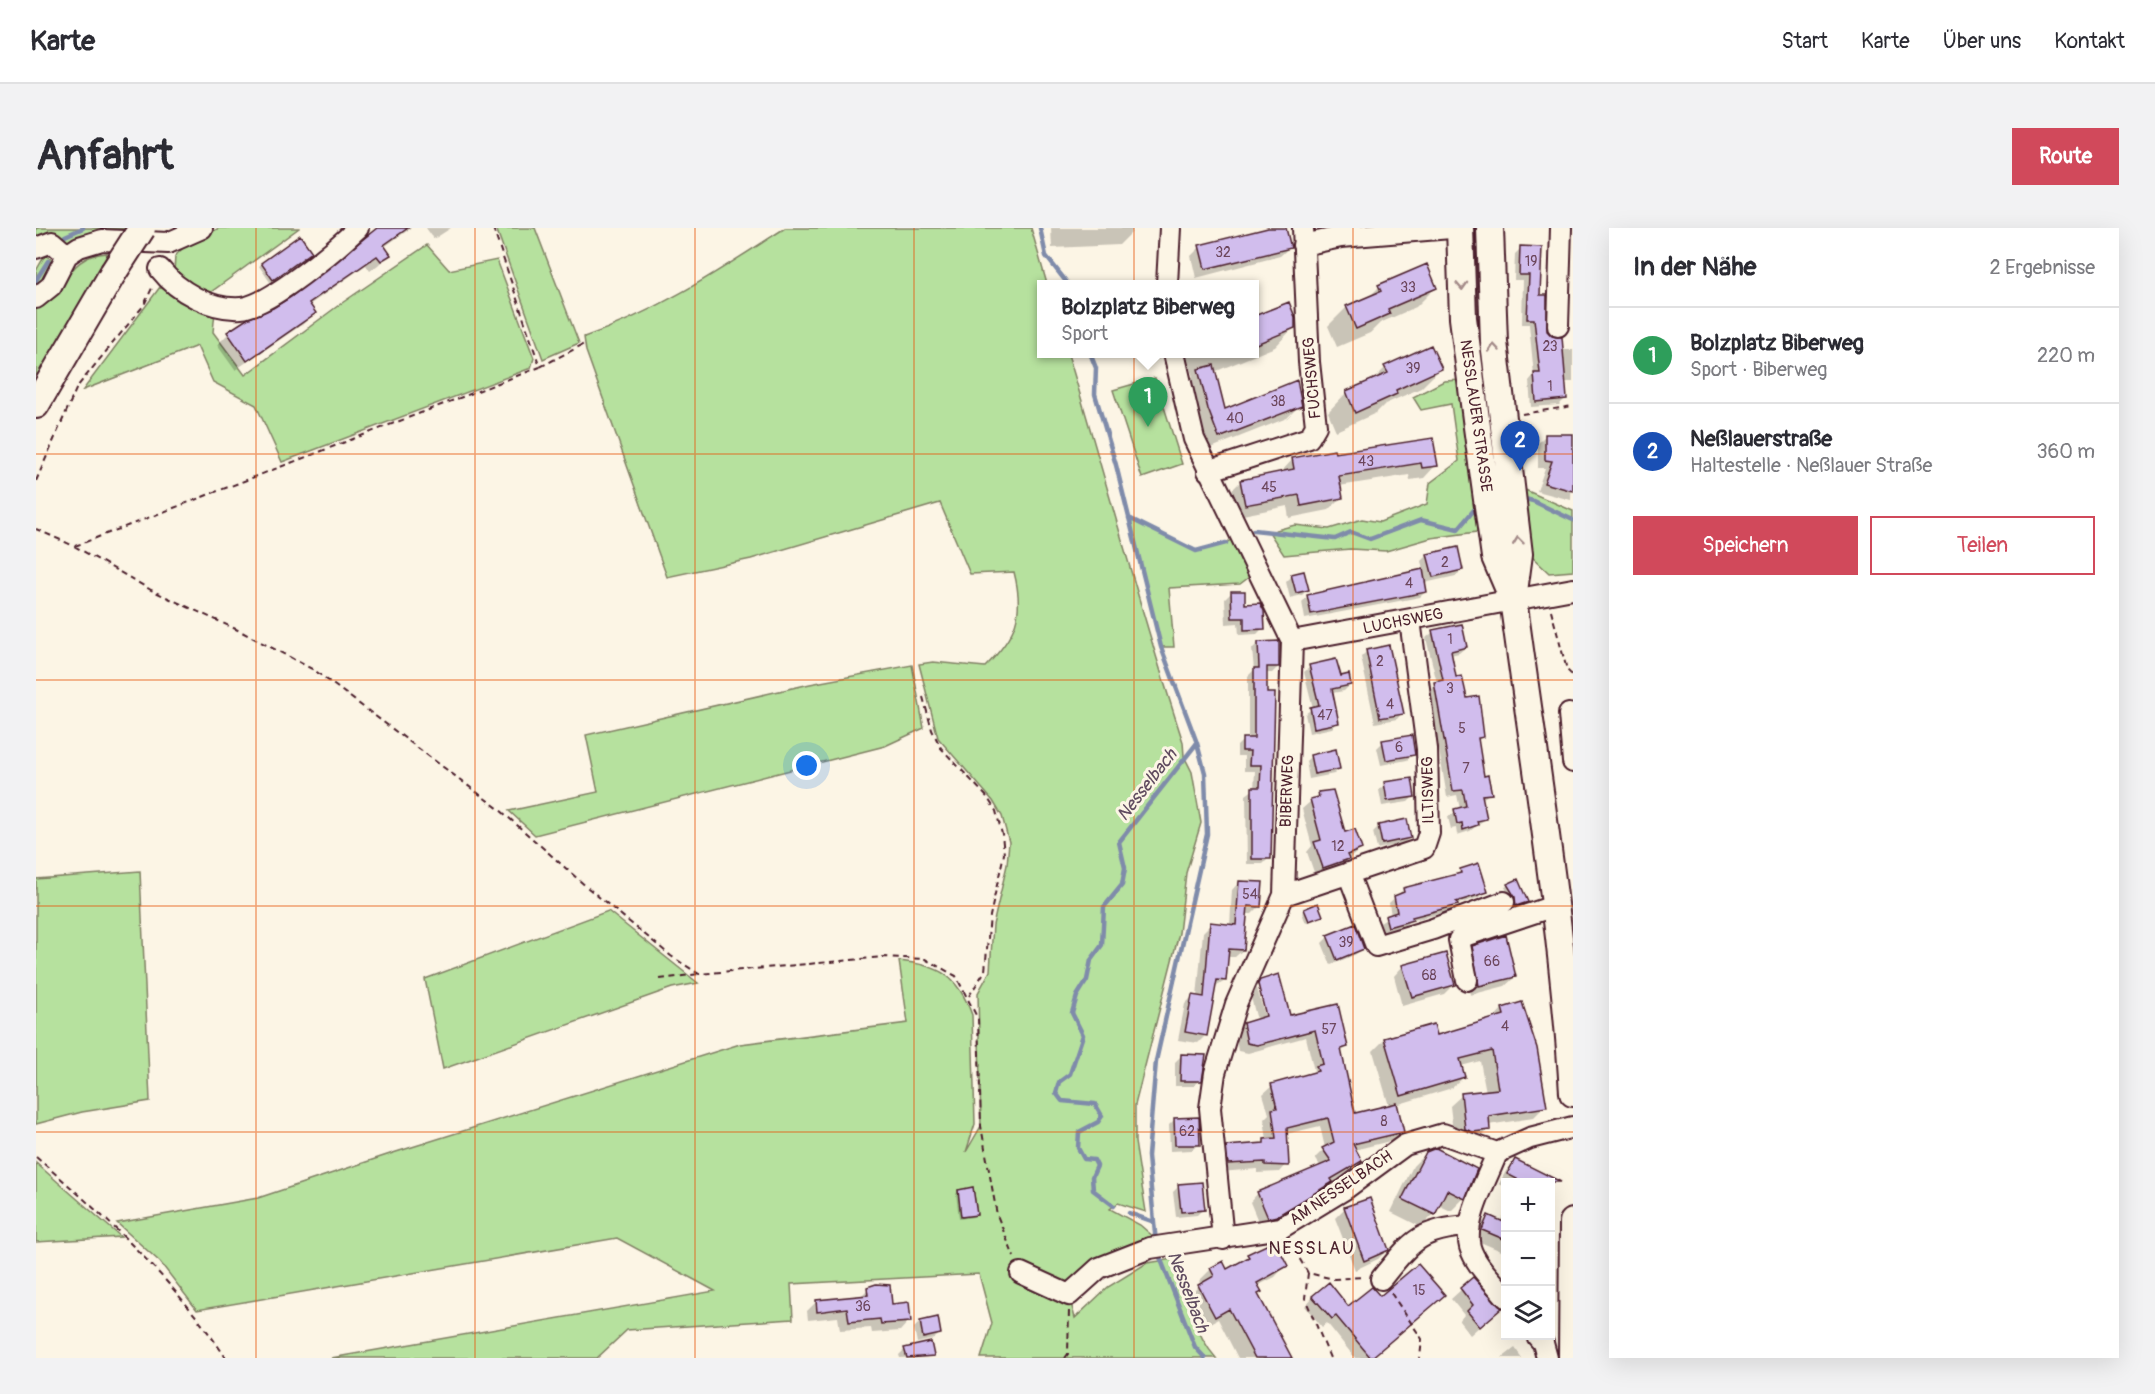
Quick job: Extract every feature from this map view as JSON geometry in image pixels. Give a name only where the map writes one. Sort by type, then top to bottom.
[{"type":"main road","points":[[36,405],[142,228]]},
{"type":"main road","name":"NESSLAUER STRASSE","points":[[1460,228],[1463,318],[1495,557],[1513,599],[1557,905],[1567,998],[1573,1093]]},
{"type":"main road","name":"NESSLAUER STRASSE","points":[[1490,228],[1492,310],[1502,417],[1519,554],[1513,599]]},
{"type":"main road","points":[[1572,1358],[1573,1222]]},
{"type":"street","points":[[36,298],[51,286],[67,255],[80,247],[102,240],[168,243],[202,228]]},
{"type":"street","points":[[160,269],[172,284],[187,293],[216,305],[241,308],[266,300],[358,228]]},
{"type":"street","points":[[1167,280],[1170,228]]},
{"type":"street","name":"FUCHSWEG","points":[[1208,471],[1310,438],[1316,426],[1309,362],[1303,236],[1341,237],[1451,228]]},
{"type":"street","points":[[1548,228],[1573,228]]},
{"type":"street","points":[[1558,326],[1561,228]]},
{"type":"street","points":[[36,248],[52,242],[67,255]]},
{"type":"street","name":"BIBERWEG","points":[[1175,358],[1194,439],[1292,641],[1284,895],[1236,1004],[1215,1073],[1210,1108],[1223,1239]]},
{"type":"street","name":"LUCHSWEG","points":[[1292,641],[1573,589]]},
{"type":"street","name":"ILTISWEG","points":[[1284,895],[1424,848],[1429,833],[1427,749],[1410,620]]},
{"type":"street","points":[[1569,714],[1573,762]]},
{"type":"street","points":[[1348,873],[1376,946],[1433,929],[1504,902]]},
{"type":"street","points":[[1467,980],[1459,940],[1467,934],[1557,905]]},
{"type":"street","points":[[1501,1291],[1482,1268],[1470,1247],[1469,1226],[1497,1153],[1530,1138],[1573,1127]]},
{"type":"street","name":"AM NESSELBACH","points":[[1069,1295],[1099,1268],[1155,1247],[1223,1239],[1281,1228],[1345,1189],[1405,1145],[1443,1134],[1497,1153]]},
{"type":"street","points":[[1381,1279],[1419,1236],[1441,1228],[1469,1226]]},
{"type":"street","points":[[1021,1273],[1069,1295]]},
{"type":"street","points":[[1540,1340],[1547,1358]]},
{"type":"path","points":[[493,228],[540,368]]},
{"type":"path","points":[[36,481],[77,387],[144,305],[160,269]]},
{"type":"path","points":[[74,546],[540,368],[586,343]]},
{"type":"path","points":[[1502,417],[1573,406]]},
{"type":"path","points":[[36,529],[74,546],[151,591],[240,631],[314,670],[499,809],[588,888],[671,956],[699,975]]},
{"type":"path","points":[[1545,593],[1568,670],[1573,676]]},
{"type":"path","points":[[923,697],[932,730],[941,748],[987,797],[996,811],[1002,834],[1004,854],[990,916],[985,971],[969,996]]},
{"type":"path","points":[[660,979],[884,957],[925,959],[956,976],[969,996],[978,1019],[981,1126],[995,1204],[1021,1273]]},
{"type":"path","points":[[36,1158],[104,1215],[186,1304],[226,1358]]},
{"type":"path","points":[[1281,1228],[1308,1273],[1305,1298],[1330,1358]]},
{"type":"path","points":[[1308,1273],[1334,1279],[1373,1276],[1381,1279],[1422,1339],[1420,1358]]},
{"type":"path","points":[[1065,1358],[1068,1354],[1069,1295]]},
{"type":"green space","points":[[36,228],[132,228],[125,237],[77,246],[36,244]]},
{"type":"green space","points":[[219,228],[299,228],[204,297],[174,272],[175,256],[184,247]]},
{"type":"green space","points":[[496,228],[535,228],[579,343],[543,359]]},
{"type":"green space","points":[[785,228],[1031,228],[1046,280],[1037,280],[1037,358],[1069,358],[1183,742],[1184,756],[1192,772],[1201,823],[1186,873],[1179,933],[1135,1105],[1135,1142],[1146,1212],[1118,1203],[1110,1209],[1140,1225],[1156,1239],[1069,1296],[1075,1318],[1108,1287],[1147,1263],[1179,1258],[1187,1298],[1196,1324],[1216,1358],[981,1358],[992,1323],[979,1274],[791,1284],[793,1319],[627,1330],[597,1358],[331,1358],[715,1291],[617,1238],[197,1310],[160,1262],[117,1223],[258,1198],[740,1044],[908,1023],[899,961],[926,966],[946,975],[960,991],[972,1015],[975,1124],[966,1152],[981,1126],[978,993],[990,971],[993,925],[1007,865],[1009,842],[1002,816],[993,801],[938,738],[919,664],[933,662],[985,667],[1011,635],[1015,624],[1018,601],[1014,572],[970,574],[940,503],[751,559],[667,577],[586,351],[584,337],[663,303]],"holes":[[[973,1188],[977,1214],[962,1217],[958,1190]]]},
{"type":"green space","points":[[427,245],[449,270],[497,260],[534,358],[531,368],[282,462],[256,405],[213,382],[197,346],[83,390],[160,287],[184,301],[215,311],[213,332],[245,375],[339,305]]},
{"type":"green space","points":[[107,253],[36,379],[36,309],[46,302],[83,260]]},
{"type":"green space","points":[[45,255],[56,262],[36,291],[36,271]]},
{"type":"green space","points":[[1155,378],[1182,464],[1142,478],[1113,390]]},
{"type":"green space","points":[[1463,380],[1484,531],[1431,538],[1386,551],[1350,549],[1284,555],[1269,532],[1295,525],[1329,529],[1362,519],[1380,522],[1427,504],[1430,483],[1459,461],[1451,404],[1421,410],[1413,397],[1444,381]]},
{"type":"green space","points":[[1523,489],[1573,511],[1573,571],[1549,573],[1530,555]]},
{"type":"green space","points":[[1129,518],[1196,551],[1226,543],[1239,534],[1257,571],[1240,584],[1169,588],[1174,647],[1161,647]]},
{"type":"green space","points":[[912,665],[924,728],[885,746],[535,835],[509,811],[598,792],[586,735],[810,684]]},
{"type":"green space","points":[[140,871],[150,1101],[82,1112],[36,1124],[36,879]]},
{"type":"green space","points":[[608,911],[698,983],[672,988],[443,1069],[425,979]]},
{"type":"green space","points":[[36,1163],[121,1237],[36,1242]]},
{"type":"building","points":[[377,228],[408,228],[384,245],[391,255],[381,261],[377,256],[309,303],[316,313],[247,361],[227,332],[247,319],[291,297]]},
{"type":"building","points":[[1268,228],[1286,228],[1291,248],[1205,269],[1199,245]]},
{"type":"building","points":[[300,235],[312,252],[273,280],[261,263]]},
{"type":"building","points":[[1520,246],[1542,247],[1540,295],[1547,295],[1547,331],[1552,336],[1562,337],[1567,399],[1536,402],[1534,373],[1540,373],[1534,319],[1527,319],[1529,275],[1519,275]]},
{"type":"building","points":[[1427,264],[1437,288],[1388,309],[1390,314],[1356,329],[1346,306],[1381,291],[1378,285]]},
{"type":"building","points":[[1289,302],[1295,317],[1295,328],[1259,343],[1259,314]]},
{"type":"building","points":[[1431,345],[1442,369],[1396,390],[1397,394],[1355,413],[1346,391],[1388,373],[1384,366]]},
{"type":"building","points":[[1214,365],[1225,409],[1297,380],[1302,406],[1219,438],[1208,409],[1198,369]]},
{"type":"building","points":[[1545,434],[1573,434],[1573,491],[1544,483],[1552,461],[1545,460]]},
{"type":"building","points":[[1433,438],[1438,466],[1422,468],[1421,463],[1339,476],[1343,498],[1301,506],[1299,495],[1245,505],[1240,480],[1294,469],[1292,458],[1334,450],[1335,453]]},
{"type":"building","points":[[1458,547],[1463,570],[1433,577],[1427,554]]},
{"type":"building","points":[[1423,569],[1427,592],[1311,614],[1307,595]]},
{"type":"building","points":[[1304,571],[1309,590],[1296,593],[1291,574]]},
{"type":"building","points":[[1231,591],[1245,591],[1245,604],[1260,603],[1264,611],[1265,629],[1244,630],[1244,618],[1232,618]]},
{"type":"building","points":[[1462,624],[1467,647],[1451,651],[1456,677],[1462,676],[1467,698],[1479,696],[1484,737],[1478,738],[1484,776],[1488,775],[1492,794],[1482,795],[1487,819],[1477,821],[1478,825],[1463,830],[1462,823],[1457,824],[1454,809],[1466,806],[1463,790],[1453,791],[1434,682],[1443,680],[1432,630]]},
{"type":"building","points":[[1279,641],[1279,667],[1267,667],[1267,693],[1275,693],[1271,859],[1252,859],[1252,787],[1260,787],[1261,765],[1249,765],[1250,751],[1242,751],[1242,738],[1254,738],[1254,668],[1259,668],[1258,642]]},
{"type":"building","points":[[1389,645],[1404,714],[1380,718],[1366,650]]},
{"type":"building","points":[[1336,659],[1341,676],[1349,674],[1351,685],[1332,689],[1339,723],[1314,728],[1310,707],[1319,705],[1309,665]]},
{"type":"building","points":[[1412,735],[1415,755],[1386,760],[1382,740]]},
{"type":"building","points":[[1336,749],[1340,769],[1314,774],[1310,755]]},
{"type":"building","points":[[1412,778],[1415,797],[1387,801],[1384,782]]},
{"type":"building","points":[[1333,790],[1345,832],[1355,829],[1362,849],[1347,855],[1349,859],[1323,868],[1314,842],[1321,840],[1310,799],[1319,797],[1318,792]]},
{"type":"building","points":[[1407,819],[1411,838],[1382,844],[1378,825]]},
{"type":"building","points":[[1479,863],[1488,892],[1456,902],[1458,905],[1412,917],[1413,920],[1388,927],[1385,916],[1397,912],[1394,896],[1404,892],[1403,888],[1461,873],[1460,869]]},
{"type":"building","points":[[1518,879],[1528,902],[1516,906],[1515,897],[1507,884]]},
{"type":"building","points":[[1239,881],[1263,882],[1261,907],[1248,906],[1244,950],[1229,949],[1226,981],[1217,980],[1207,1036],[1185,1032],[1192,995],[1204,997],[1210,922],[1236,925]]},
{"type":"building","points":[[1318,903],[1323,916],[1309,921],[1304,909]]},
{"type":"building","points":[[1355,924],[1364,949],[1337,960],[1327,935]]},
{"type":"building","points":[[1506,935],[1516,977],[1479,986],[1472,946]]},
{"type":"building","points":[[1446,953],[1455,985],[1412,997],[1402,965]]},
{"type":"building","points":[[1279,974],[1290,1015],[1338,1004],[1348,1047],[1341,1049],[1355,1113],[1397,1103],[1404,1132],[1353,1144],[1362,1161],[1331,1179],[1333,1182],[1277,1216],[1268,1218],[1257,1192],[1331,1161],[1322,1148],[1334,1142],[1328,1118],[1287,1128],[1289,1166],[1265,1165],[1265,1162],[1228,1164],[1226,1146],[1264,1143],[1264,1139],[1276,1138],[1272,1109],[1277,1108],[1271,1084],[1318,1071],[1316,1066],[1323,1064],[1315,1030],[1257,1045],[1247,1043],[1243,1023],[1266,1016],[1258,984],[1260,980]]},
{"type":"building","points":[[1522,1002],[1537,1048],[1547,1107],[1489,1116],[1490,1130],[1473,1132],[1465,1129],[1461,1093],[1498,1089],[1492,1051],[1460,1059],[1465,1077],[1401,1096],[1384,1038],[1434,1024],[1437,1035],[1504,1015],[1502,1008]]},
{"type":"building","points":[[1181,1054],[1206,1055],[1202,1081],[1180,1081]]},
{"type":"building","points":[[1199,1117],[1200,1145],[1175,1145],[1174,1118]]},
{"type":"building","points":[[1436,1148],[1477,1169],[1465,1199],[1447,1190],[1435,1215],[1402,1199],[1426,1152]]},
{"type":"building","points":[[1515,1159],[1553,1178],[1515,1178],[1507,1174]]},
{"type":"building","points":[[1202,1182],[1205,1210],[1181,1212],[1178,1184]]},
{"type":"building","points":[[973,1187],[977,1215],[961,1217],[958,1190]]},
{"type":"building","points":[[1370,1198],[1389,1250],[1364,1261],[1344,1207]]},
{"type":"building","points":[[1488,1215],[1501,1221],[1501,1238],[1482,1230]]},
{"type":"building","points":[[1275,1241],[1288,1266],[1257,1283],[1262,1292],[1258,1294],[1292,1358],[1255,1358],[1229,1309],[1215,1317],[1198,1285],[1214,1276],[1210,1268],[1223,1261],[1227,1269],[1249,1257],[1247,1254]]},
{"type":"building","points":[[1418,1264],[1445,1295],[1371,1358],[1336,1316],[1332,1319],[1312,1296],[1329,1282],[1348,1306],[1372,1287],[1380,1296]]},
{"type":"building","points":[[1473,1277],[1501,1309],[1480,1327],[1467,1311],[1473,1305],[1460,1288]]},
{"type":"building","points":[[876,1284],[890,1285],[892,1304],[909,1302],[911,1322],[881,1324],[880,1319],[849,1322],[847,1308],[817,1312],[816,1300],[868,1295],[867,1287]]},
{"type":"building","points":[[938,1317],[941,1334],[923,1338],[920,1321]]},
{"type":"building","points":[[931,1342],[934,1356],[907,1358],[904,1348]]},
{"type":"waterway","points":[[65,236],[83,228]]},
{"type":"waterway","points":[[1040,228],[1046,256],[1065,280]]},
{"type":"waterway","points":[[36,280],[48,261]]},
{"type":"waterway","name":"Nesselbach","points":[[1092,358],[1096,368],[1095,394],[1116,465],[1161,647],[1197,743],[1119,842],[1125,868],[1122,885],[1104,907],[1102,945],[1091,960],[1087,980],[1077,996],[1072,1013],[1083,1035],[1070,1074],[1059,1082],[1056,1093],[1062,1101],[1095,1104],[1102,1116],[1098,1122],[1079,1132],[1078,1148],[1084,1159],[1094,1160],[1097,1166],[1092,1177],[1093,1190],[1114,1206]]},
{"type":"waterway","points":[[1521,498],[1533,501],[1573,520]]},
{"type":"waterway","points":[[1254,530],[1335,539],[1351,532],[1370,539],[1421,520],[1458,529],[1479,504]]},
{"type":"waterway","points":[[1129,518],[1196,551],[1226,543]]},
{"type":"waterway","points":[[1154,1222],[1148,1156],[1156,1061],[1207,834],[1205,773],[1197,743]]},
{"type":"waterway","name":"Nesselbach","points":[[1129,1213],[1154,1222],[1156,1243]]},
{"type":"waterway","name":"Nesselbach","points":[[1158,1252],[1195,1347],[1205,1358]]},
{"type":"place","name":"Bolzplatz Biberweg","points":[[1148,427]]},
{"type":"place","name":"Neßlauerstraße","points":[[1520,471]]},
{"type":"district","name":"NESSLAU","points":[[1312,1248]]}]
